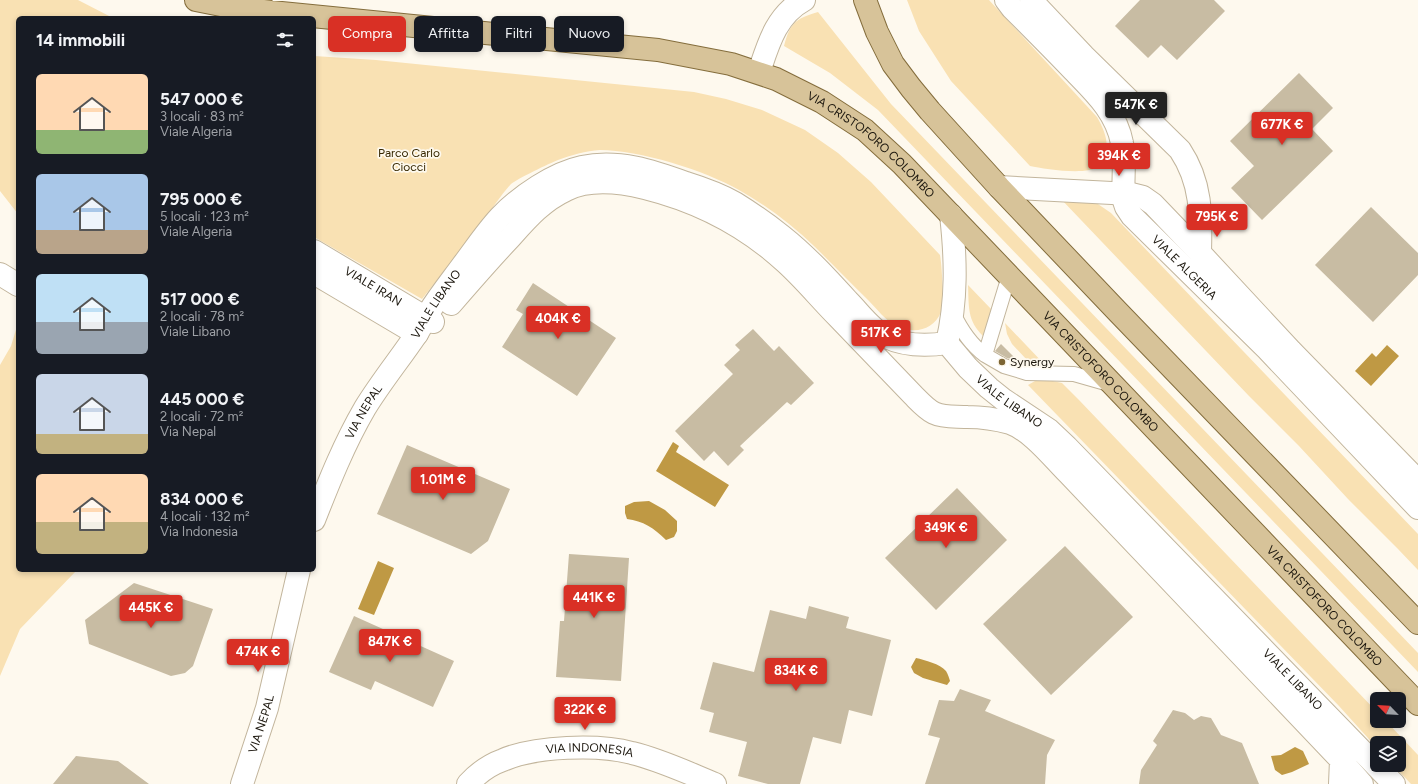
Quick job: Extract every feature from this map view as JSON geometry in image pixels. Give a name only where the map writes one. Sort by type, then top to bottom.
[{"type":"main road","name":"VIA CRISTOFORO COLOMBO","points":[[196,0],[226,6],[312,16]]},
{"type":"main road","points":[[865,0],[882,43],[902,76],[930,111],[1000,187],[1418,623]]},
{"type":"main road","name":"VIA CRISTOFORO COLOMBO","points":[[316,16],[658,50],[731,64],[759,72],[808,94],[836,110],[865,130],[902,164],[1418,704]]},
{"type":"street","points":[[759,72],[772,34],[777,26],[791,9],[804,0]]},
{"type":"street","name":"VIALE ALGERIA","points":[[1021,3],[1084,56],[1174,142],[1190,167],[1194,176],[1199,197],[1200,253],[1243,313]]},
{"type":"street","name":"VIALE ALGERIA","points":[[1021,3],[1106,106],[1116,122],[1124,154],[1124,194],[1126,207],[1132,216],[1243,313],[1285,357],[1418,508]]},
{"type":"street","points":[[1116,122],[1134,105]]},
{"type":"street","name":"VIALE LIBANO","points":[[425,325],[485,235],[500,217],[523,197],[545,183],[571,170],[605,164],[631,167],[668,176],[718,205],[748,234],[786,263],[921,403],[934,413],[948,416],[994,419],[1022,429],[1100,495],[1349,753],[1394,784]]},
{"type":"street","points":[[1000,187],[1124,194],[1143,197],[1153,204],[1200,253]]},
{"type":"street","name":"VIALE LIBANO","points":[[718,205],[746,210],[781,235],[808,259],[871,326],[885,336],[902,342],[926,345],[947,343],[968,368],[993,391],[1038,422],[1058,438],[1100,495]]},
{"type":"street","points":[[947,343],[953,313],[955,265],[951,215]]},
{"type":"street","name":"VIALE IRAN","points":[[316,252],[425,325]]},
{"type":"street","name":"VIALE IRAN","points":[[316,274],[425,325]]},
{"type":"street","name":"VIA NEPAL","points":[[316,515],[331,478],[358,422],[390,369],[425,325]]},
{"type":"street","points":[[893,374],[902,342]]},
{"type":"street","name":"VIALE ALGERIA","points":[[1285,357],[1418,480]]},
{"type":"street","name":"VIA NEPAL","points":[[242,784],[267,708],[299,572]]},
{"type":"street","name":"VIA INDONESIA","points":[[468,784],[492,764],[514,756],[551,750],[602,748],[632,752],[645,756],[715,784]]},
{"type":"street","points":[[1340,784],[1349,753]]},
{"type":"street","name":"VIALE LIBANO","points":[[1349,753],[1362,784]]},
{"type":"lane","points":[[986,355],[1009,276]]},
{"type":"lane","points":[[953,313],[964,334],[971,343],[986,355],[1004,366],[1027,373],[1074,374],[1111,384]]},
{"type":"green space","points":[[0,0],[78,0],[109,16],[16,16],[16,211],[0,191]]},
{"type":"green space","points":[[907,0],[989,0],[1097,117],[1105,133],[1107,144],[1107,150],[1103,161],[1099,166],[1086,171],[1066,171],[1030,166],[951,81],[919,31]]},
{"type":"green space","points":[[818,12],[891,104],[1418,653],[1418,672],[878,110],[830,73],[784,46],[791,27],[795,23],[804,17]]},
{"type":"green space","name":"Parco Carlo Ciocci","points":[[316,56],[376,60],[694,92],[726,99],[762,110],[805,130],[838,153],[871,182],[940,255],[943,292],[941,312],[938,318],[928,327],[910,330],[896,326],[885,318],[815,247],[788,223],[759,202],[739,190],[708,175],[671,162],[633,153],[600,150],[568,156],[526,175],[511,184],[422,299],[316,238]]},
{"type":"green space","points":[[1060,198],[1095,202],[1111,213],[1418,534],[1418,570],[1348,499],[1299,446],[1249,396]]},
{"type":"green space","points":[[968,285],[992,310],[983,336],[971,319]]},
{"type":"green space","points":[[1005,323],[1046,366],[1027,360],[1012,344],[1007,334]]},
{"type":"green space","points":[[16,330],[16,572],[75,572],[20,629],[0,676],[0,365],[11,346]]},
{"type":"green space","points":[[1048,380],[1062,383],[1370,705],[1370,728],[1393,728],[1400,736],[1370,736],[1370,740],[1339,706],[1028,385],[1035,381]]},
{"type":"green space","points":[[1406,742],[1418,755],[1418,784],[1411,784],[1400,772],[1406,772]]},
{"type":"shaded area","points":[[1387,345],[1399,356],[1371,386],[1355,371],[1372,353],[1376,357]]},
{"type":"shaded area","points":[[673,442],[679,446],[676,452],[729,485],[715,507],[656,471]]},
{"type":"shaded area","points":[[649,501],[665,510],[677,521],[677,531],[674,537],[666,540],[648,526],[638,521],[627,519],[625,506],[634,502]]},
{"type":"shaded area","points":[[378,561],[394,568],[374,615],[358,609]]},
{"type":"shaded area","points":[[916,658],[940,666],[947,672],[950,681],[947,685],[923,678],[914,673],[911,667]]},
{"type":"shaded area","points":[[1295,747],[1303,751],[1309,764],[1282,775],[1275,770],[1271,756],[1281,755]]},
{"type":"building","points":[[1140,0],[1214,0],[1225,11],[1177,60],[1161,45],[1148,58],[1115,26]]},
{"type":"building","points":[[1299,73],[1333,108],[1312,129],[1333,151],[1262,220],[1231,188],[1254,166],[1230,141]]},
{"type":"building","points":[[1371,207],[1418,253],[1418,275],[1373,322],[1315,265]]},
{"type":"building","points":[[533,283],[616,338],[577,396],[502,347],[523,314],[516,310]]},
{"type":"building","points":[[753,329],[774,351],[779,346],[814,383],[791,405],[787,402],[740,446],[744,450],[728,466],[714,451],[704,461],[675,431],[733,374],[724,365],[740,350],[735,345]]},
{"type":"building","points":[[1001,344],[1018,361],[1007,358],[995,351]]},
{"type":"building","points":[[407,445],[510,489],[488,541],[471,554],[377,514]]},
{"type":"building","points":[[957,488],[1007,540],[936,610],[885,558]]},
{"type":"building","points":[[1065,546],[1133,617],[1051,695],[983,624]]},
{"type":"building","points":[[569,554],[629,558],[621,681],[556,677],[560,621],[564,621]]},
{"type":"building","points":[[134,583],[213,609],[193,666],[185,673],[171,676],[89,644],[85,620]]},
{"type":"building","points":[[809,606],[849,617],[846,628],[891,640],[872,716],[849,710],[841,744],[813,737],[800,784],[768,784],[738,776],[747,742],[709,732],[714,713],[700,709],[713,662],[754,672],[770,610],[806,619]]},
{"type":"building","points":[[354,616],[454,661],[433,707],[375,681],[371,690],[329,672]]},
{"type":"building","points":[[960,689],[991,700],[985,711],[1055,740],[1047,755],[1045,784],[925,784],[940,738],[928,735],[939,700],[954,701]]},
{"type":"building","points":[[1173,710],[1185,713],[1194,720],[1201,716],[1211,718],[1221,735],[1242,743],[1259,784],[1139,784],[1141,770],[1157,745],[1153,741]]},
{"type":"building","points":[[76,756],[118,761],[149,784],[53,784]]},
{"type":"place","name":"Synergy","points":[[1002,362]]}]
